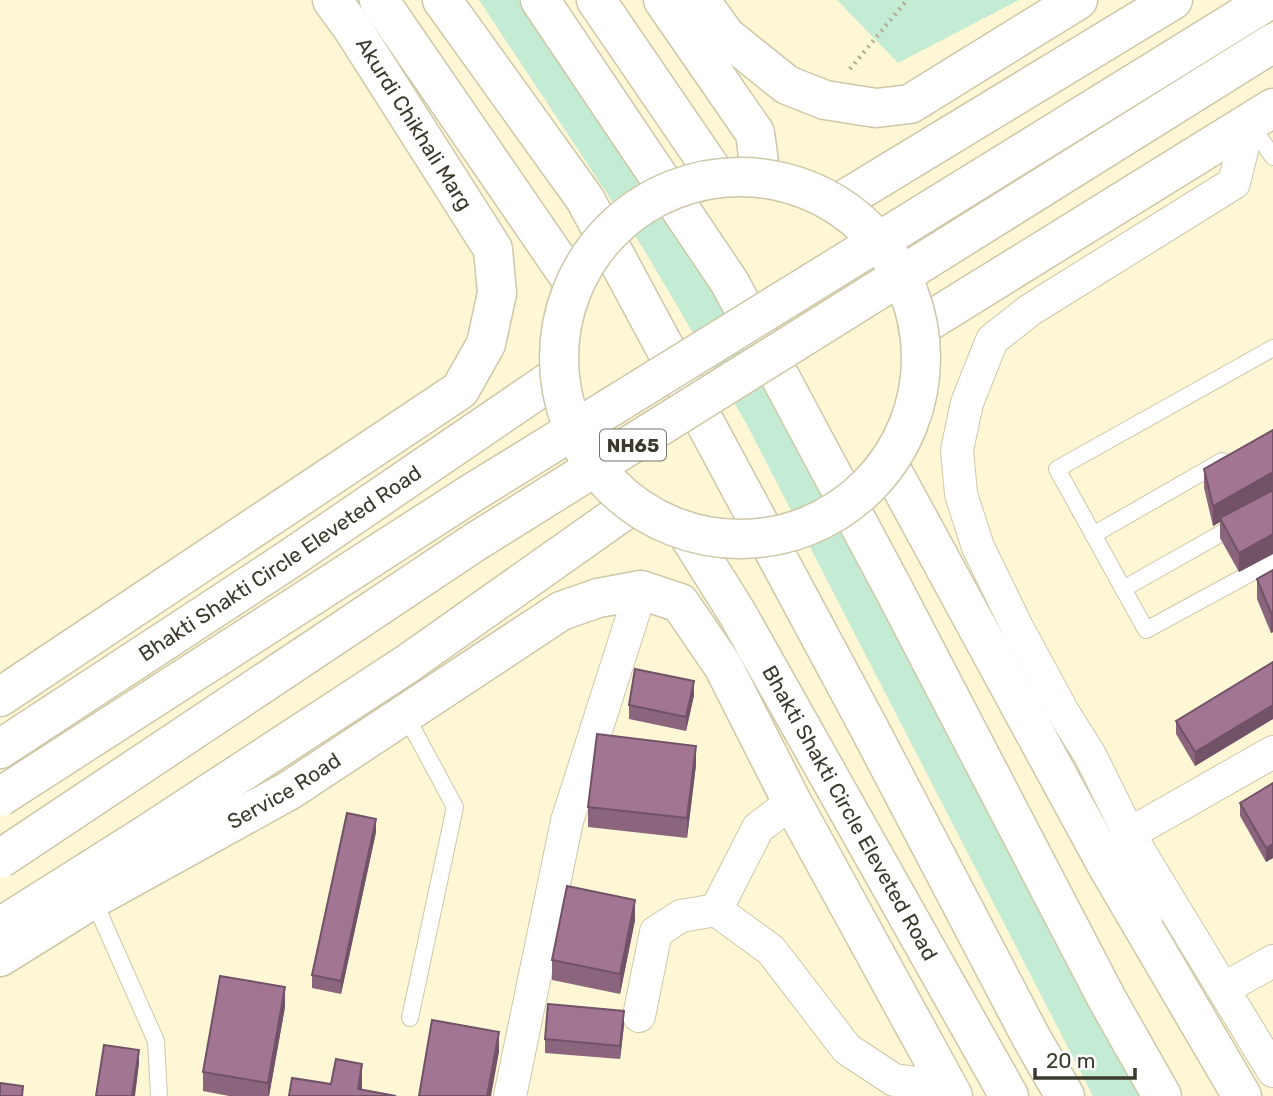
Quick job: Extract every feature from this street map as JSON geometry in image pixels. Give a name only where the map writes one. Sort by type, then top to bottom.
[{"type":"main road","name":"Akurdi Chikhali Marg","points":[[0,697],[460,390],[486,344],[498,293],[493,249],[354,29],[332,0]]},
{"type":"main road","points":[[379,0],[574,284]]},
{"type":"main road","points":[[442,0],[584,200],[868,726],[1032,1039],[1065,1096]]},
{"type":"main road","points":[[540,0],[730,283],[901,602],[1107,999],[1162,1096]]},
{"type":"main road","points":[[596,0],[717,177]]},
{"type":"main road","points":[[663,0],[755,133],[761,177]]},
{"type":"main road","points":[[700,0],[726,36],[787,85],[825,100],[876,108],[910,104],[1077,0]]},
{"type":"main road","points":[[837,204],[1172,0]]},
{"type":"main road","name":"NH65","points":[[0,797],[472,493],[1269,0]]},
{"type":"main road","name":"NH65","points":[[0,859],[475,542],[1273,43]]},
{"type":"main road","points":[[918,328],[1261,115]]},
{"type":"main road","points":[[717,177],[761,177],[800,186],[837,204],[866,228],[890,257],[908,291],[918,328],[920,363],[916,398],[905,432],[888,463],[849,504],[799,531],[743,541],[687,533],[632,505],[595,470],[570,425],[559,374],[560,328],[574,284],[608,232],[657,196],[717,177]]},
{"type":"main road","name":"Bhakti Shakti Circle Eleveted Road","points":[[0,749],[285,562],[559,374]]},
{"type":"main road","points":[[888,463],[1106,864],[1242,1096]]},
{"type":"main road","points":[[0,927],[407,664],[632,505]]},
{"type":"main road","name":"Bhakti Shakti Circle Eleveted Road","points":[[687,533],[737,613],[1009,1096]]},
{"type":"main road","points":[[641,590],[680,603],[723,666],[792,802],[950,1092]]},
{"type":"main road","name":"Service Road","points":[[0,957],[93,900],[290,790],[561,611],[598,598],[641,590]]},
{"type":"street","points":[[1261,115],[1234,183],[1030,310],[992,340],[967,403],[957,450],[961,495],[978,547],[1018,629],[1063,712],[1090,755],[1129,834],[1273,1071]]},
{"type":"street","points":[[510,1096],[567,821],[641,590]]},
{"type":"street","points":[[1129,834],[1273,752]]},
{"type":"street","points":[[716,910],[758,828],[792,802]]},
{"type":"street","points":[[1129,834],[1148,936]]},
{"type":"street","points":[[639,1016],[656,932],[681,916],[716,910],[771,950],[847,1049],[894,1080],[950,1092]]},
{"type":"street","points":[[1225,988],[1273,961]]},
{"type":"lane","points":[[1261,115],[1273,157]]},
{"type":"lane","points":[[1273,348],[1057,469],[1146,630],[1273,561]]},
{"type":"lane","points":[[1093,535],[1237,452]]},
{"type":"lane","points":[[1123,589],[1273,504]]},
{"type":"lane","points":[[405,714],[456,807],[410,1018]]},
{"type":"lane","points":[[93,900],[156,1041],[159,1096]]},
{"type":"path","points":[[825,100],[907,0]]},
{"type":"green space","points":[[479,0],[534,0],[696,242],[1157,1096],[1093,1096],[746,423],[643,248]]},
{"type":"green space","points":[[837,0],[1019,0],[898,63]]},
{"type":"building","points":[[1273,430],[1273,472],[1213,506],[1204,469]]},
{"type":"building","points":[[1273,490],[1273,534],[1239,553],[1220,518]]},
{"type":"building","points":[[1273,570],[1273,612],[1271,613],[1257,579]]},
{"type":"building","points":[[1273,662],[1273,705],[1195,752],[1176,721]]},
{"type":"building","points":[[635,669],[694,681],[686,717],[629,705]]},
{"type":"building","points":[[597,734],[696,746],[687,818],[588,807]]},
{"type":"building","points":[[1273,783],[1273,844],[1266,848],[1240,803]]},
{"type":"building","points":[[347,813],[376,819],[341,981],[312,975]]},
{"type":"building","points":[[567,886],[635,900],[620,974],[552,960]]},
{"type":"building","points":[[220,976],[285,987],[268,1083],[203,1072]]},
{"type":"building","points":[[548,1004],[624,1011],[620,1046],[545,1039]]},
{"type":"building","points":[[432,1020],[499,1032],[487,1096],[419,1096]]},
{"type":"building","points":[[104,1045],[139,1050],[132,1096],[96,1096]]},
{"type":"building","points":[[336,1059],[362,1064],[358,1089],[396,1096],[289,1096],[292,1078],[331,1084]]},
{"type":"building","points":[[0,1083],[23,1086],[22,1096],[0,1096]]}]
